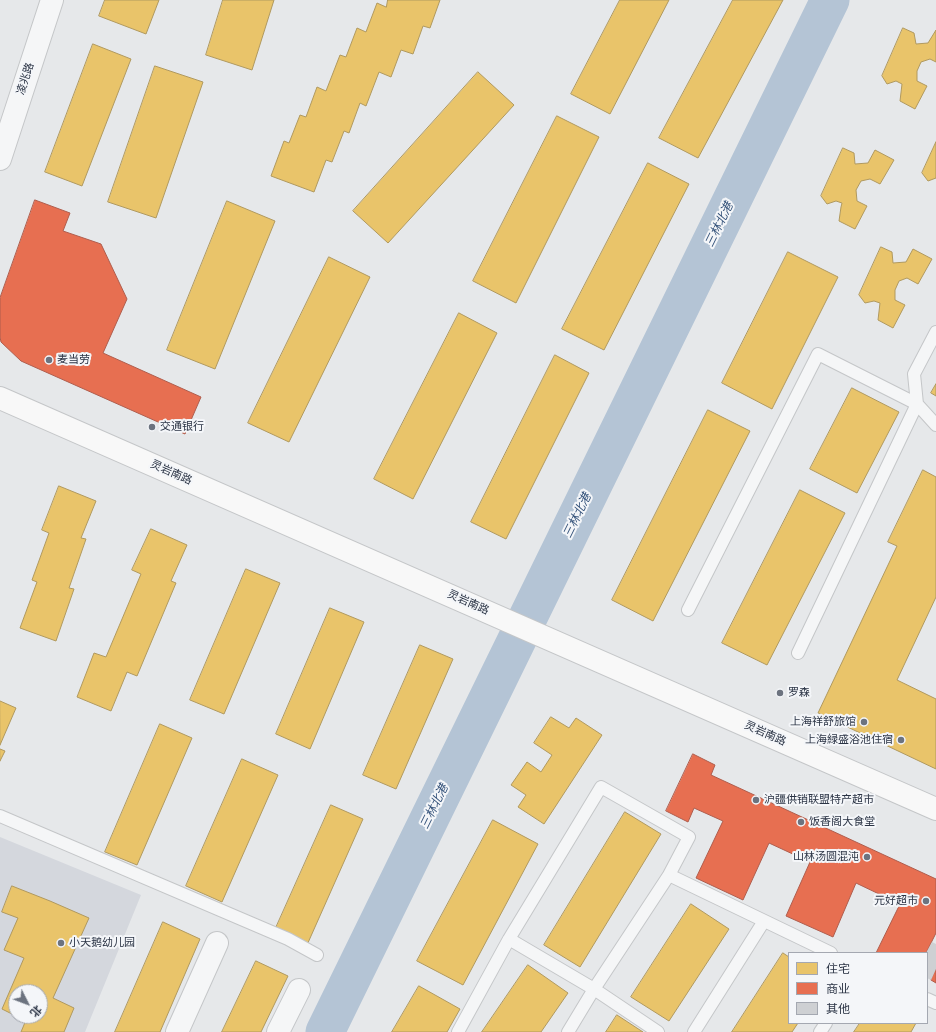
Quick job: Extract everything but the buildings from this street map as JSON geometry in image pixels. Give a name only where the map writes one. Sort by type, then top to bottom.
[{"type":"street","name":"凌兆路","points":[[0,159],[52,0]]},
{"type":"street","name":"灵岩南路","points":[[0,398],[936,809]]},
{"type":"street","points":[[177,1032],[217,943]]},
{"type":"street","points":[[278,1032],[299,990]]},
{"type":"lane","points":[[798,654],[916,404],[914,374],[936,332]]},
{"type":"lane","points":[[688,610],[818,354],[916,404],[936,425]]},
{"type":"lane","points":[[458,1032],[510,939],[601,787],[689,837],[669,875],[594,989],[568,1032]]},
{"type":"lane","points":[[0,816],[288,939],[317,955]]},
{"type":"lane","points":[[669,875],[829,952]]},
{"type":"lane","points":[[694,1032],[764,921]]},
{"type":"lane","points":[[510,939],[594,989],[658,1032]]},
{"type":"shaded area","name":"小天鹅幼儿园","points":[[0,837],[141,895],[85,1032],[0,1032]]},
{"type":"waterway","name":"三林北港","points":[[325,1032],[830,0]]},
{"type":"place","name":"麦当劳","points":[[49,360]]},
{"type":"place","name":"交通银行","points":[[152,427]]},
{"type":"place","name":"罗森","points":[[780,693]]},
{"type":"place","name":"上海祥舒旅馆","points":[[864,722]]},
{"type":"place","name":"上海緑盛浴池住宿","points":[[901,740]]},
{"type":"place","name":"沪疆供销联盟特产超市","points":[[756,800]]},
{"type":"place","name":"饭香阁大食堂","points":[[801,822]]},
{"type":"place","name":"山林汤圆混沌","points":[[867,857]]},
{"type":"place","name":"元好超市","points":[[926,901]]},
{"type":"place","name":"小天鹅幼儿园","points":[[61,943]]}]
